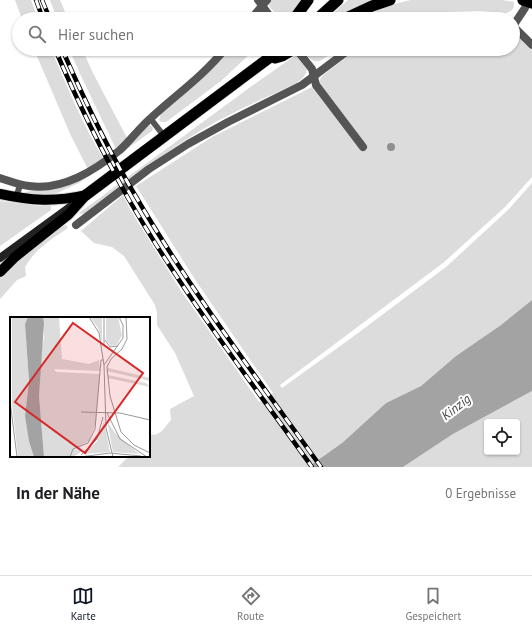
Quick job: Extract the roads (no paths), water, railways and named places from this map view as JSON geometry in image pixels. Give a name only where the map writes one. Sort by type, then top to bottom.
[{"type":"highway","points":[[299,12],[308,0]]},
{"type":"highway","points":[[325,12],[338,0]]},
{"type":"highway","points":[[359,12],[390,0]]},
{"type":"highway","points":[[86,195],[271,56]]},
{"type":"main road","points":[[0,194],[16,198],[41,201],[67,199],[86,195]]},
{"type":"main road","points":[[0,272],[15,257],[69,214],[86,195]]},
{"type":"main road","points":[[0,258],[86,195]]},
{"type":"street","points":[[520,16],[528,1]]},
{"type":"street","points":[[256,12],[262,2],[268,12]]},
{"type":"street","points":[[520,33],[532,45]]},
{"type":"street","points":[[0,178],[36,187],[65,182],[84,174],[120,149],[150,118],[204,72],[219,56]]},
{"type":"street","points":[[301,56],[312,69],[316,85],[363,147]]},
{"type":"street","points":[[76,225],[149,169],[188,144],[234,118],[302,85],[341,56]]},
{"type":"lane","points":[[150,118],[164,136]]},
{"type":"lane","points":[[16,198],[20,184]]},
{"type":"lane","points":[[69,214],[76,225]]},
{"type":"water","name":"Kinzig","points":[[532,300],[532,391],[453,434],[403,467],[308,467],[342,443],[386,403],[421,386],[456,356],[501,325]]},
{"type":"railway","points":[[36,0],[40,12]]},
{"type":"railway","points":[[42,0],[47,12]]},
{"type":"railway","points":[[58,56],[99,143],[118,180],[149,233],[193,301],[312,467]]},
{"type":"railway","points":[[65,56],[105,141],[156,230],[201,299],[321,467]]}]
